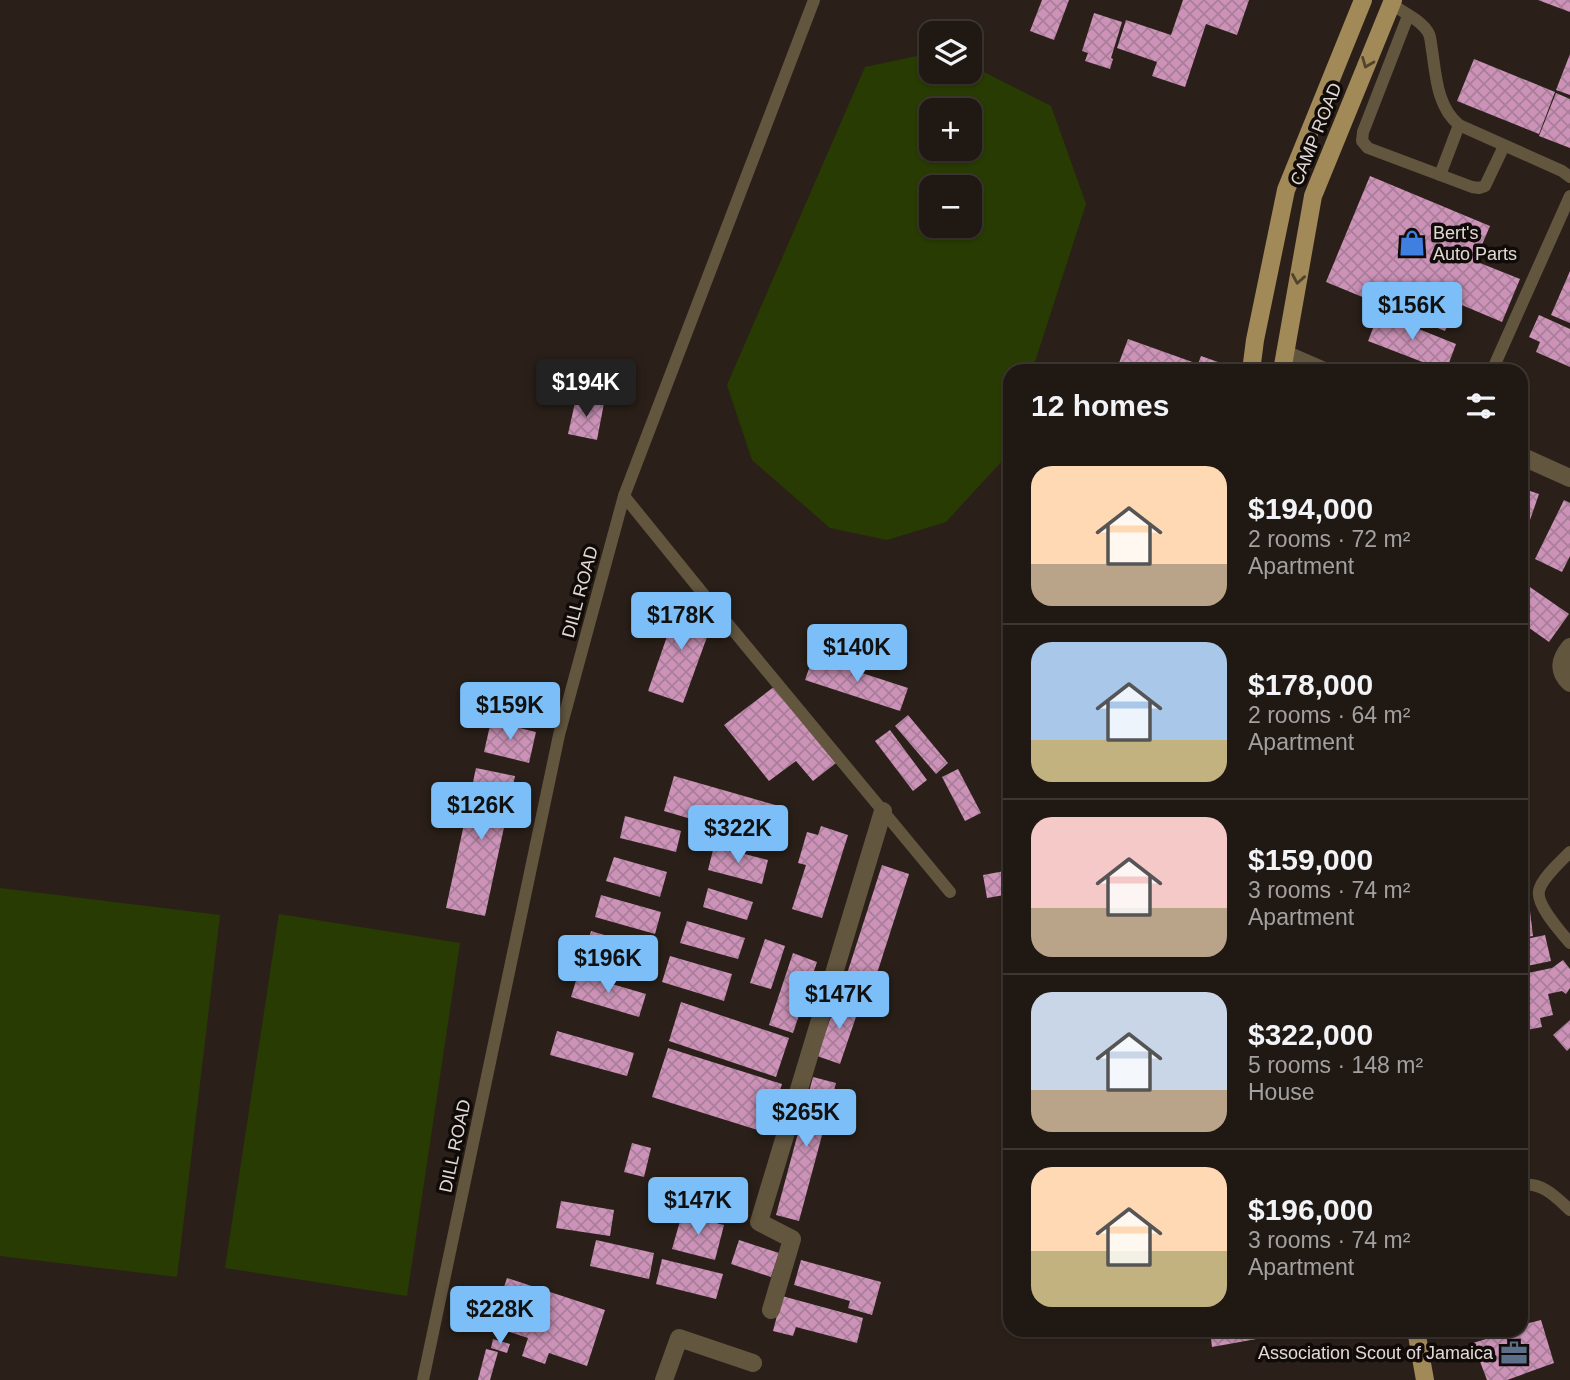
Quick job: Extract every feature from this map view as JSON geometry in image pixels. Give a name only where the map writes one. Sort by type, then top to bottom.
[{"type":"main road","name":"CAMP ROAD","points":[[1252,364],[1286,190],[1363,0]]},
{"type":"main road","name":"CAMP ROAD","points":[[1284,362],[1313,196],[1392,2]]},
{"type":"main road","points":[[1417,1337],[1425,1380]]},
{"type":"street","points":[[1528,459],[1570,478]]},
{"type":"street","points":[[1570,647],[1564,654],[1561,666],[1570,683]]},
{"type":"street","points":[[771,1310],[792,1238],[758,1222],[883,811]]},
{"type":"street","points":[[664,1380],[679,1338],[753,1363]]},
{"type":"lane","name":"DILL ROAD","points":[[423,1380],[559,734],[624,496],[814,0]]},
{"type":"lane","points":[[1392,2],[1423,25],[1429,34],[1439,93],[1452,119],[1459,125],[1570,177]]},
{"type":"lane","points":[[1408,16],[1363,132],[1362,141],[1368,148],[1479,188],[1485,186],[1504,146]]},
{"type":"lane","points":[[1440,175],[1459,125]]},
{"type":"lane","points":[[1495,364],[1570,197]]},
{"type":"lane","points":[[624,496],[950,892]]},
{"type":"lane","points":[[1569,941],[1539,900],[1539,889],[1570,852]]},
{"type":"lane","points":[[1528,1184],[1547,1189],[1570,1210]]},
{"type":"green space","points":[[919,56],[919,84],[982,84],[982,71],[1051,106],[1086,204],[1034,364],[1003,364],[1003,460],[946,522],[887,540],[830,528],[752,460],[727,385],[865,67]]},
{"type":"green space","points":[[0,888],[220,915],[177,1277],[0,1256]]},
{"type":"green space","points":[[279,914],[460,943],[407,1296],[225,1268]]},
{"type":"building","points":[[1042,0],[1069,0],[1054,40],[1030,31]]},
{"type":"building","points":[[1183,0],[1249,0],[1237,35],[1206,24],[1185,87],[1152,76],[1157,62],[1117,48],[1126,20],[1171,35]]},
{"type":"building","points":[[1538,0],[1570,0],[1570,12]]},
{"type":"building","points":[[1094,13],[1122,22],[1110,69],[1085,61],[1088,53],[1082,51]]},
{"type":"building","points":[[1570,54],[1570,95],[1556,90]]},
{"type":"building","points":[[1474,59],[1555,92],[1539,134],[1457,101]]},
{"type":"building","points":[[1556,93],[1570,99],[1570,148],[1539,136]]},
{"type":"building","name":"Bert's Auto Parts","points":[[1370,176],[1490,226],[1475,261],[1520,279],[1502,322],[1457,303],[1445,331],[1326,282]]},
{"type":"building","points":[[1570,271],[1570,323],[1551,315]]},
{"type":"building","points":[[1379,313],[1456,344],[1449,364],[1428,364],[1368,341]]},
{"type":"building","points":[[1539,315],[1570,329],[1570,367],[1536,352],[1540,342],[1529,337]]},
{"type":"building","points":[[1128,339],[1198,364],[1119,364]]},
{"type":"building","points":[[1201,356],[1217,364],[1198,364]]},
{"type":"building","points":[[576,398],[604,403],[597,440],[568,434]]},
{"type":"building","points":[[1528,490],[1539,494],[1528,526]]},
{"type":"building","points":[[1564,500],[1570,503],[1570,556],[1562,572],[1535,559]]},
{"type":"building","points":[[1528,586],[1569,614],[1549,642],[1528,627]]},
{"type":"building","points":[[679,602],[715,615],[683,703],[648,691]]},
{"type":"building","points":[[813,657],[908,688],[900,711],[805,680]]},
{"type":"building","points":[[775,686],[836,763],[813,781],[796,761],[769,781],[724,725]]},
{"type":"building","points":[[908,715],[948,763],[936,774],[895,726]]},
{"type":"building","points":[[491,721],[536,732],[529,763],[484,752]]},
{"type":"building","points":[[890,730],[927,780],[913,791],[875,741]]},
{"type":"building","points":[[476,768],[515,776],[485,916],[446,908]]},
{"type":"building","points":[[958,769],[981,813],[965,821],[942,777]]},
{"type":"building","points":[[674,776],[786,808],[776,844],[664,811]]},
{"type":"building","points":[[625,816],[681,831],[676,852],[620,838]]},
{"type":"building","points":[[821,826],[848,835],[822,918],[792,909],[806,865],[798,863],[807,832],[818,835]]},
{"type":"building","points":[[714,846],[768,860],[762,884],[708,870]]},
{"type":"building","points":[[614,857],[667,872],[660,897],[606,881]]},
{"type":"building","points":[[882,865],[909,874],[872,989],[845,980]]},
{"type":"building","points":[[1003,871],[1003,895],[987,898],[983,875]]},
{"type":"building","points":[[708,888],[753,902],[747,920],[703,907]]},
{"type":"building","points":[[601,895],[661,912],[655,934],[595,917]]},
{"type":"building","points":[[1528,911],[1533,936],[1528,937]]},
{"type":"building","points":[[687,921],[745,938],[738,959],[680,943]]},
{"type":"building","points":[[591,931],[651,949],[644,972],[584,954]]},
{"type":"building","points":[[1545,935],[1551,961],[1528,966],[1528,939]]},
{"type":"building","points":[[765,939],[785,946],[771,989],[750,983]]},
{"type":"building","points":[[793,953],[817,962],[793,1033],[769,1025]]},
{"type":"building","points":[[670,956],[732,974],[724,1001],[662,982]]},
{"type":"building","points":[[1563,960],[1570,969],[1570,988],[1566,994],[1562,991],[1548,994],[1553,1015],[1540,1018],[1542,1027],[1528,1030],[1528,973],[1552,968]]},
{"type":"building","points":[[578,974],[646,994],[639,1017],[571,997]]},
{"type":"building","points":[[838,997],[860,1005],[840,1064],[817,1056]]},
{"type":"building","points":[[681,1002],[789,1038],[776,1077],[669,1041]]},
{"type":"building","points":[[1570,1020],[1570,1048],[1567,1051],[1553,1035]]},
{"type":"building","points":[[557,1031],[634,1053],[627,1076],[550,1055]]},
{"type":"building","points":[[668,1048],[782,1084],[767,1133],[652,1097]]},
{"type":"building","points":[[813,1077],[836,1083],[799,1221],[776,1215]]},
{"type":"building","points":[[632,1143],[651,1148],[644,1177],[624,1172]]},
{"type":"building","points":[[561,1201],[614,1210],[610,1236],[556,1228]]},
{"type":"building","points":[[682,1214],[724,1225],[715,1260],[672,1249]]},
{"type":"building","points":[[596,1240],[654,1253],[649,1279],[590,1266]]},
{"type":"building","points":[[739,1240],[779,1253],[771,1277],[731,1264]]},
{"type":"building","points":[[662,1259],[723,1274],[716,1299],[656,1284]]},
{"type":"building","points":[[801,1260],[881,1282],[872,1315],[848,1308],[850,1301],[794,1285]]},
{"type":"building","points":[[507,1278],[605,1310],[587,1366],[549,1353],[545,1364],[522,1356],[528,1338],[491,1326]]},
{"type":"building","points":[[782,1296],[863,1318],[857,1343],[796,1327],[793,1336],[773,1331]]},
{"type":"building","name":"Association Scout of Jamaica","points":[[1541,1320],[1554,1363],[1507,1380],[1487,1380],[1473,1343],[1485,1337],[1528,1337],[1528,1323]]},
{"type":"building","points":[[1211,1337],[1268,1337],[1212,1347]]},
{"type":"building","points":[[493,1339],[510,1344],[507,1353],[491,1348]]},
{"type":"building","points":[[486,1349],[498,1352],[490,1380],[478,1380]]},
{"type":"place","name":"Bert's Auto Parts","points":[[1412,243]]},
{"type":"place","name":"Association Scout of Jamaica","points":[[1514,1353]]}]
